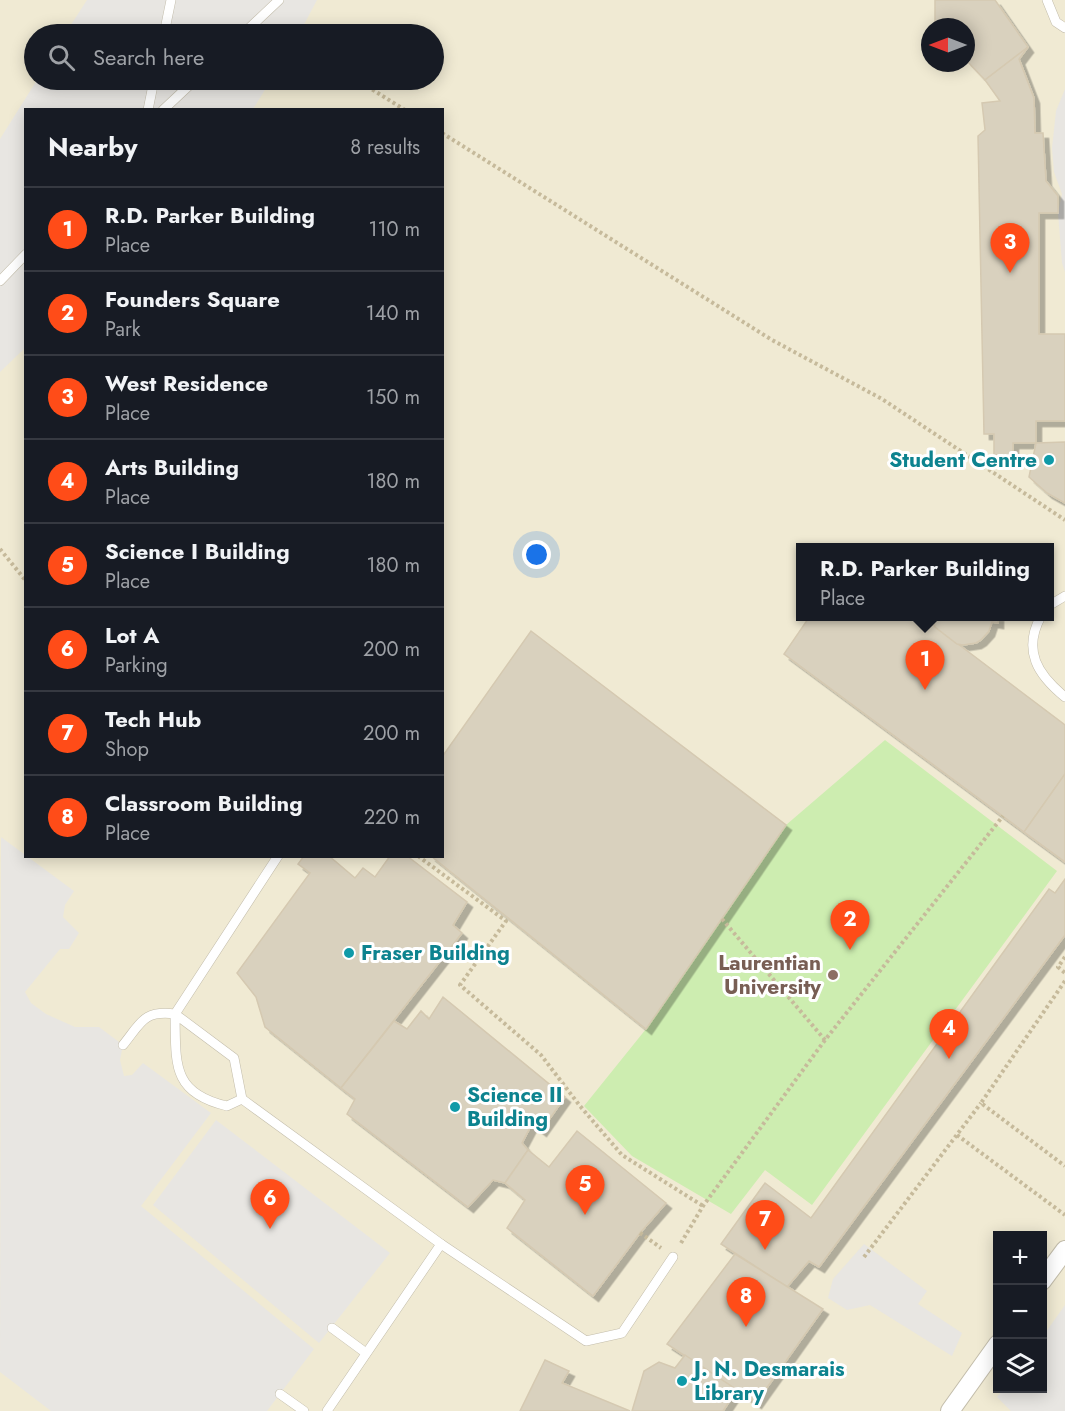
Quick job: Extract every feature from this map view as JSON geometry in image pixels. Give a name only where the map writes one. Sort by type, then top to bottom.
[{"type":"street","points":[[1047,1274],[1065,1250]]},
{"type":"street","points":[[950,1411],[993,1351]]},
{"type":"lane","points":[[166,24],[171,0]]},
{"type":"lane","points":[[254,24],[279,0]]},
{"type":"lane","points":[[1047,0],[1056,22],[1065,28]]},
{"type":"lane","points":[[148,108],[152,90]]},
{"type":"lane","points":[[165,108],[184,90]]},
{"type":"lane","points":[[0,281],[24,256]]},
{"type":"lane","points":[[1038,621],[1035,628],[1033,652],[1039,671],[1050,685],[1065,697]]},
{"type":"lane","points":[[242,1099],[227,1106],[208,1102],[185,1084],[176,1064],[175,1014],[277,858]]},
{"type":"lane","points":[[123,1046],[146,1017],[159,1012],[175,1014],[234,1058],[242,1099],[441,1244],[586,1341],[622,1333],[673,1257]]},
{"type":"lane","points":[[327,1411],[441,1244]]},
{"type":"lane","points":[[332,1328],[366,1353]]},
{"type":"lane","points":[[280,1394],[303,1411]]},
{"type":"path","points":[[373,90],[402,108]]},
{"type":"path","points":[[444,134],[772,340],[882,399],[1065,520]]},
{"type":"path","points":[[0,549],[24,579]]},
{"type":"path","points":[[640,1233],[673,1257],[703,1206],[825,1040],[1003,816]]},
{"type":"path","points":[[421,858],[506,921],[460,984],[541,1055],[622,1155],[703,1206]]},
{"type":"path","points":[[722,919],[825,1040]]},
{"type":"path","points":[[1065,957],[1058,967],[1065,973]]},
{"type":"path","points":[[864,1257],[981,1103],[1065,981]]},
{"type":"path","points":[[981,1103],[1065,1166]]},
{"type":"path","points":[[957,1135],[1065,1215]]},
{"type":"shaded area","name":"Laurentian University","points":[[0,0],[1065,0],[1065,1411],[0,1411]]},
{"type":"shaded area","points":[[87,0],[317,0],[304,24],[71,24]]},
{"type":"shaded area","points":[[1065,89],[1065,272],[1062,263],[1058,213],[1062,194],[1054,172],[1052,148],[1056,111]]},
{"type":"shaded area","points":[[31,90],[265,90],[254,108],[24,108],[24,349],[0,372],[0,139]]},
{"type":"shaded area","points":[[1,837],[24,854],[24,858],[29,858],[74,891],[65,905],[63,917],[79,933],[69,949],[60,949],[25,992],[31,1003],[46,1014],[75,1027],[99,1027],[123,1045],[120,1060],[124,1076],[132,1075],[143,1063],[211,1113],[141,1206],[314,1349],[267,1411],[51,1411],[0,1372]]},
{"type":"shaded area","points":[[216,1120],[390,1253],[319,1343],[153,1205]]},
{"type":"shaded area","points":[[864,1244],[927,1291],[918,1304],[962,1333],[952,1356],[870,1305],[847,1310],[828,1298],[833,1279]]},
{"type":"shaded area","points":[[1065,1305],[1065,1411],[1011,1411],[997,1397],[1000,1393],[1047,1393],[1047,1330]]},
{"type":"green space","points":[[885,740],[1057,871],[812,1205],[765,1170],[731,1214],[632,1156],[584,1106],[646,1029],[786,825]]},
{"type":"building","points":[[935,0],[995,0],[1028,47],[985,80],[975,69],[975,18],[935,18]]},
{"type":"building","points":[[1028,47],[1019,59],[1034,98],[1035,133],[1043,133],[1046,181],[1058,196],[1058,213],[1039,213],[1039,334],[1065,334],[1065,421],[1036,421],[1036,443],[1013,443],[1013,455],[994,455],[994,434],[984,434],[978,136],[985,130],[982,103],[1000,101],[985,80]]},
{"type":"building","name":"Student Centre","points":[[1065,442],[1065,503],[1047,493],[1029,477],[1036,443]]},
{"type":"building","points":[[807,621],[928,621],[1065,725],[1065,774],[1024,832],[784,654]]},
{"type":"building","points":[[934,621],[998,621],[998,623],[992,622],[989,631],[981,640],[963,645],[957,644],[935,627]]},
{"type":"building","points":[[531,631],[786,825],[646,1029],[433,858],[444,858],[444,754]]},
{"type":"building","points":[[1065,774],[1065,862],[1024,832]]},
{"type":"building","name":"Fraser Building","points":[[302,858],[331,858],[355,878],[363,868],[375,877],[389,858],[410,858],[467,902],[453,925],[462,933],[341,1088],[265,1027],[256,997],[237,973],[310,873],[298,864]]},
{"type":"building","points":[[1065,879],[1065,935],[819,1267],[809,1261],[787,1287],[721,1244],[765,1183],[811,1218],[1049,889],[1055,893]]},
{"type":"building","name":"Science II Building","points":[[443,997],[565,1097],[541,1131],[532,1124],[522,1143],[528,1150],[505,1183],[493,1180],[468,1207],[347,1114],[355,1099],[341,1088],[394,1021],[407,1029],[421,1011],[429,1019]]},
{"type":"building","points":[[577,1131],[666,1203],[640,1233],[593,1296],[507,1228],[525,1200],[505,1183],[528,1150],[549,1167]]},
{"type":"building","points":[[735,1254],[823,1309],[756,1403],[667,1344]]},
{"type":"building","name":"J. N. Desmarais Library","points":[[685,1355],[737,1390],[723,1411],[632,1411],[644,1371],[659,1362],[675,1368]]},
{"type":"building","points":[[545,1360],[569,1371],[562,1383],[630,1411],[520,1411]]},
{"type":"place","name":"West Residence","points":[[1010,273]]},
{"type":"place","name":"Student Centre","points":[[1049,460]]},
{"type":"place","name":"R.D. Parker Building","points":[[925,690]]},
{"type":"place","name":"Founders Square","points":[[850,950]]},
{"type":"place","name":"Fraser Building","points":[[349,953]]},
{"type":"place","name":"Laurentian University","points":[[833,975]]},
{"type":"place","name":"Arts Building","points":[[949,1059]]},
{"type":"place","name":"Science II Building","points":[[455,1107]]},
{"type":"place","name":"Science I Building","points":[[585,1215]]},
{"type":"place","name":"Lot A","points":[[270,1229]]},
{"type":"place","name":"Tech Hub","points":[[765,1250]]},
{"type":"place","name":"Classroom Building","points":[[746,1327]]},
{"type":"place","name":"J. N. Desmarais Library","points":[[682,1381]]}]
